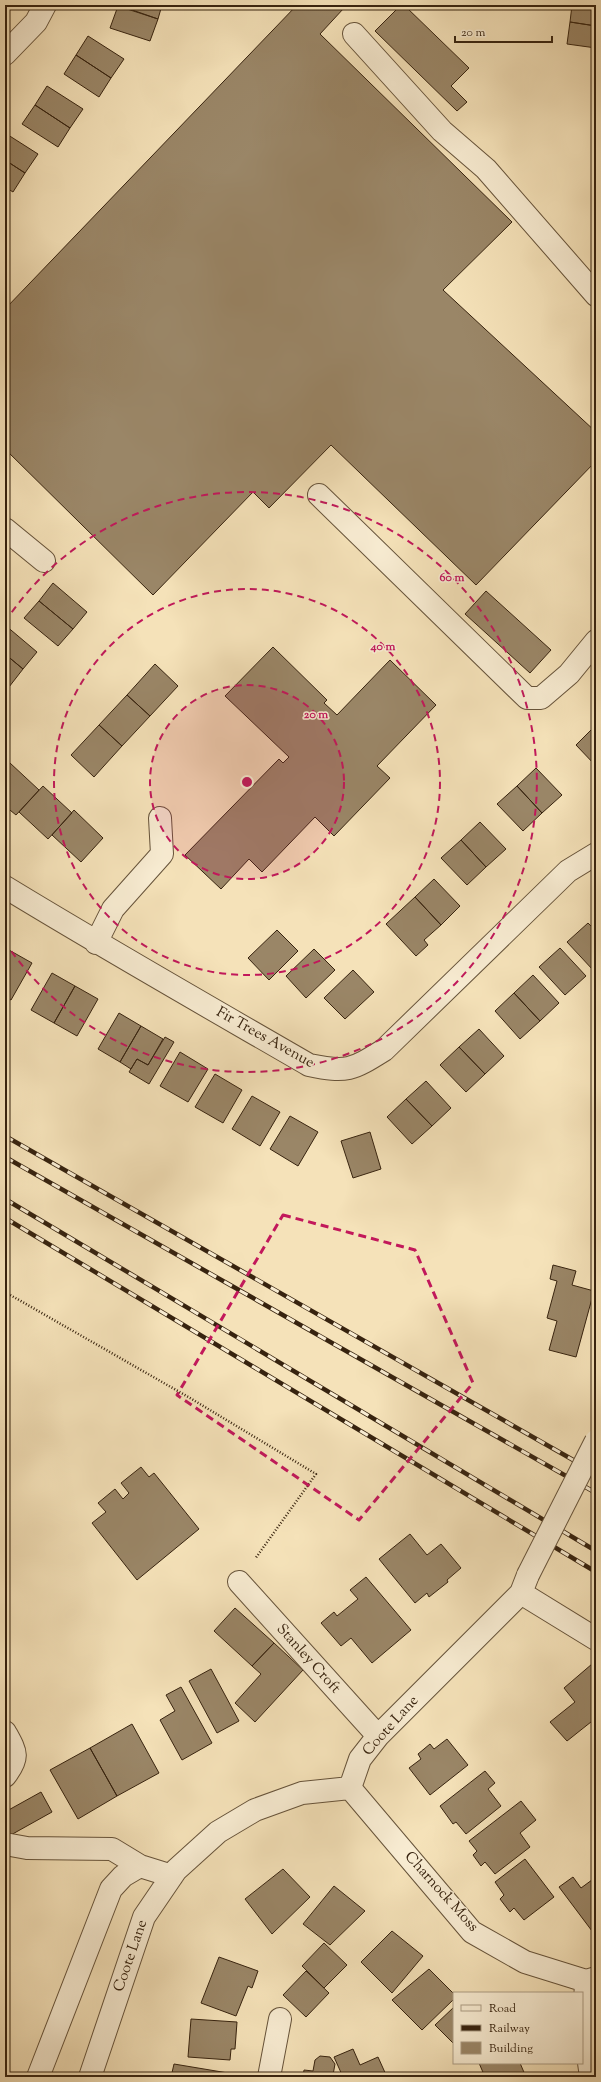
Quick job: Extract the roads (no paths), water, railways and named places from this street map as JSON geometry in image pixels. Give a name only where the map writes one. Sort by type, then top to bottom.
[{"type":"street","points":[[5,54],[36,22],[45,5]]},
{"type":"street","points":[[354,34],[442,130],[486,169],[596,296]]},
{"type":"street","points":[[319,495],[527,698],[541,698],[569,674],[596,641]]},
{"type":"street","points":[[7,534],[44,561]]},
{"type":"street","points":[[96,943],[113,909],[162,854],[160,818]]},
{"type":"street","name":"Fir Trees Avenue","points":[[5,887],[96,943],[140,966],[309,1065],[333,1070],[356,1067],[384,1050],[568,871],[596,854]]},
{"type":"street","name":"Coote Lane","points":[[90,2077],[144,1917],[176,1870],[218,1832],[255,1810],[302,1793],[350,1788],[360,1759],[378,1736],[524,1584],[596,1441]]},
{"type":"street","name":"Stanley Croft","points":[[239,1582],[378,1736]]},
{"type":"street","points":[[524,1584],[596,1640]]},
{"type":"street","points":[[5,1732],[14,1749],[16,1758],[13,1766],[5,1776]]},
{"type":"street","name":"Charnock Moss","points":[[350,1788],[472,1932],[525,1962],[591,1979]]},
{"type":"street","points":[[5,1844],[27,1848],[112,1849],[140,1866],[172,1876]]},
{"type":"street","points":[[5,1860],[27,1848]]},
{"type":"street","points":[[38,2077],[111,1889],[123,1876],[140,1866]]},
{"type":"street","points":[[591,1979],[584,2027],[591,2077]]},
{"type":"street","points":[[269,2077],[280,2019]]},
{"type":"railway","points":[[5,1136],[596,1473]]},
{"type":"railway","points":[[5,1157],[596,1493]]},
{"type":"railway","points":[[5,1199],[596,1551]]},
{"type":"railway","points":[[5,1218],[596,1572]]}]
